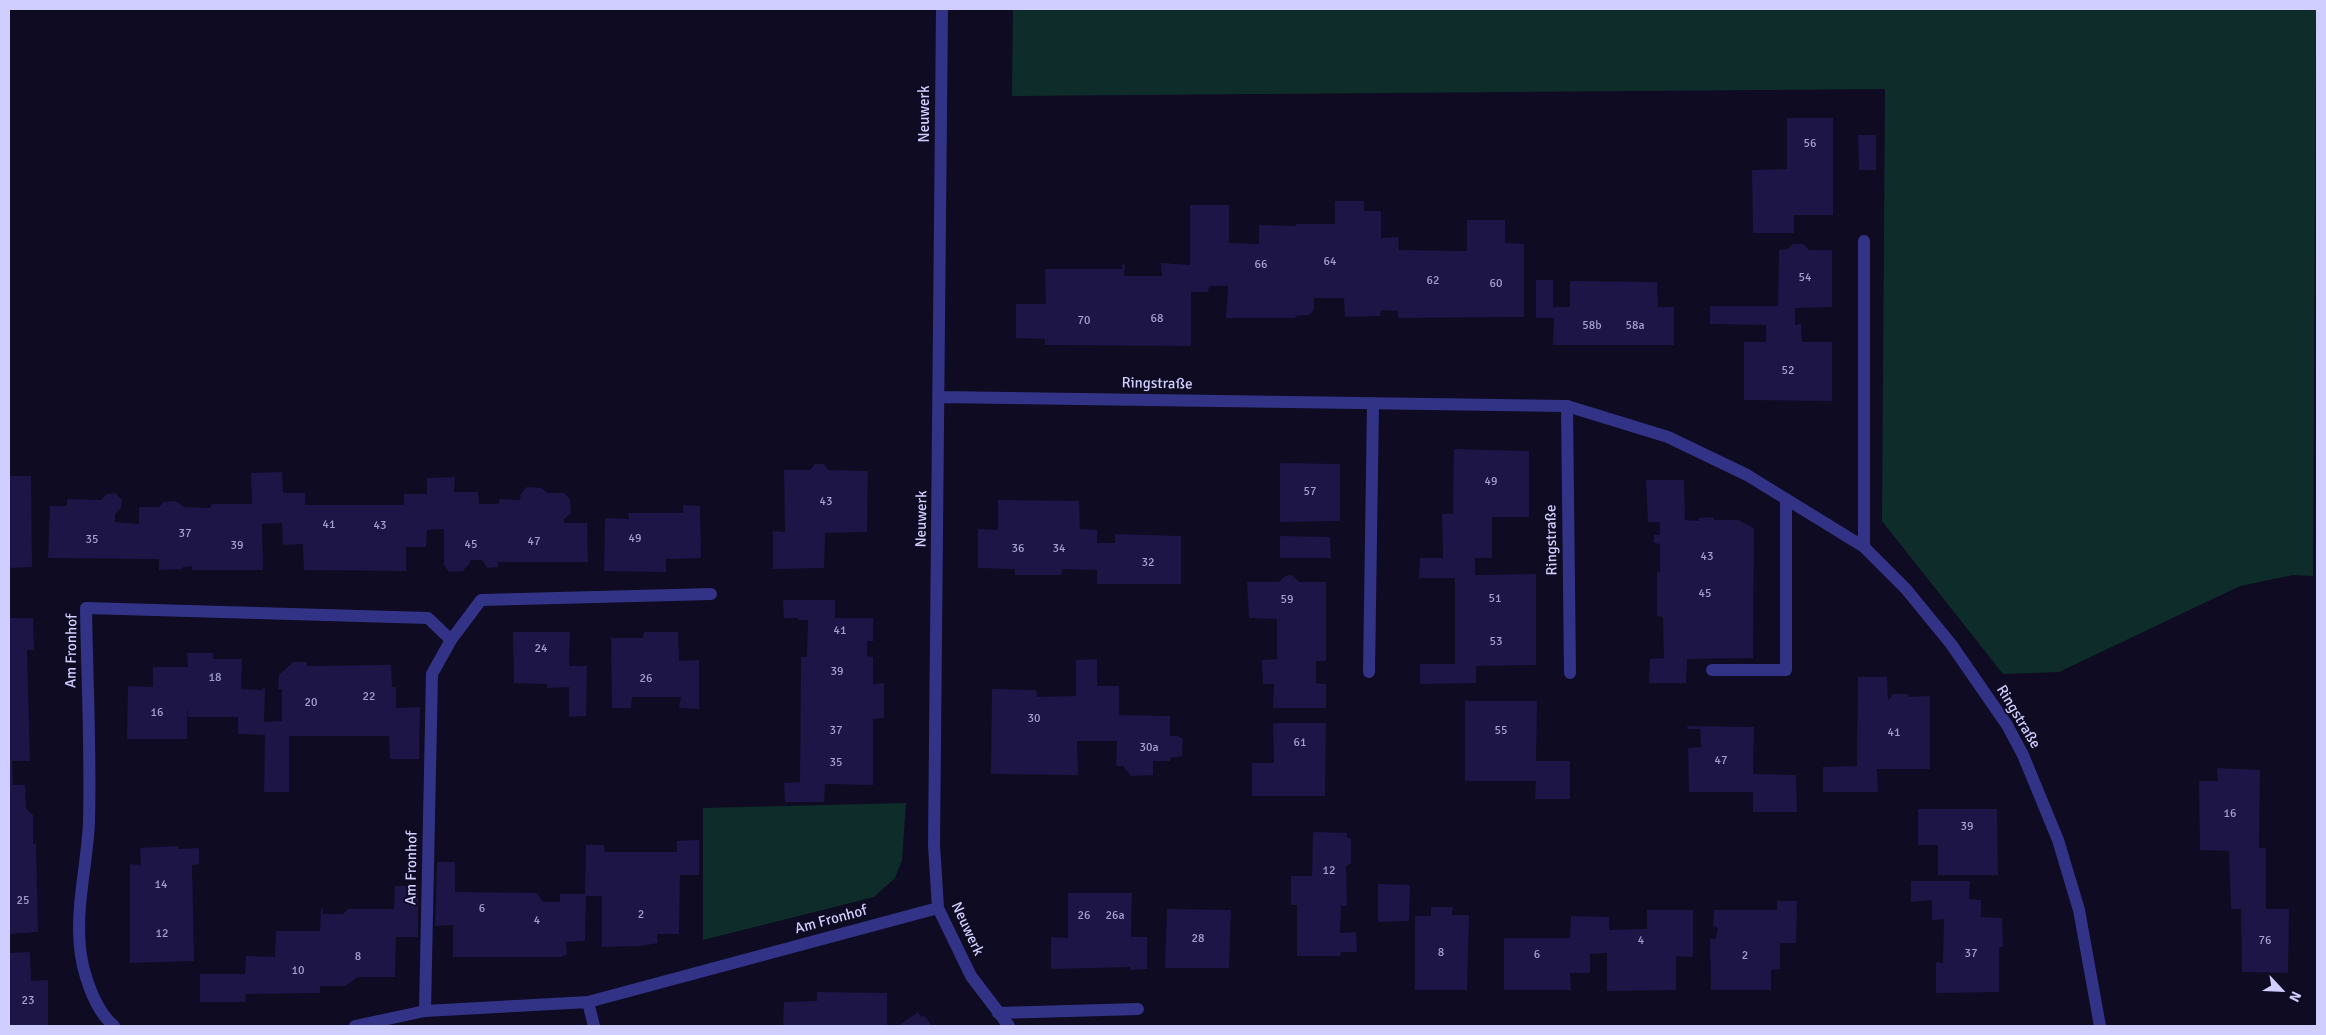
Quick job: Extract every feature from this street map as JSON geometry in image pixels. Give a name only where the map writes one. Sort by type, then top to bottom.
[{"type":"street","name":"Neuwerk","points":[[942,9],[940,397],[934,844],[938,908],[971,976],[1008,1026]]},
{"type":"street","points":[[1864,242],[1864,547]]},
{"type":"street","name":"Ringstraße","points":[[940,397],[1567,406],[1668,437],[1747,475],[1864,547],[1906,589],[1951,644],[2007,725],[2023,755],[2058,840],[2076,901],[2100,1026]]},
{"type":"street","points":[[1369,672],[1373,403]]},
{"type":"street","name":"Ringstraße","points":[[1567,406],[1570,673]]},
{"type":"street","points":[[1712,670],[1786,670],[1786,499]]},
{"type":"street","name":"Am Fronhof","points":[[425,1011],[432,674],[451,640],[481,600],[711,594]]},
{"type":"street","name":"Am Fronhof","points":[[114,1026],[93,995],[83,966],[78,924],[89,823],[86,608],[428,618],[451,640]]},
{"type":"street","name":"Am Fronhof","points":[[355,1026],[374,1025],[425,1011],[588,1002],[938,908]]},
{"type":"street","points":[[588,1002],[594,1026]]},
{"type":"street","points":[[998,1012],[1138,1009]]},
{"type":"green space","points":[[1013,9],[2316,9],[2313,576],[2293,575],[2240,586],[2059,672],[2003,674],[1882,521],[1885,89],[1012,96]]},
{"type":"green space","points":[[906,803],[902,860],[895,878],[874,897],[703,940],[703,808]]},
{"type":"building","points":[[1787,118],[1833,118],[1833,215],[1794,215],[1794,233],[1753,233],[1752,170],[1787,169]]},
{"type":"building","points":[[1858,135],[1876,135],[1876,170],[1859,170]]},
{"type":"building","points":[[1335,201],[1364,201],[1364,211],[1381,211],[1381,238],[1398,237],[1399,250],[1467,251],[1467,220],[1505,220],[1505,243],[1524,244],[1524,317],[1398,318],[1398,311],[1381,310],[1380,316],[1345,317],[1344,298],[1314,298],[1314,310],[1309,315],[1296,316],[1295,318],[1226,318],[1228,286],[1209,286],[1208,292],[1191,292],[1191,346],[1045,345],[1045,339],[1016,338],[1016,304],[1046,304],[1045,269],[1122,269],[1122,265],[1125,264],[1124,276],[1162,276],[1161,263],[1190,265],[1190,205],[1229,205],[1229,243],[1259,244],[1259,225],[1335,224]]},
{"type":"building","points":[[1793,244],[1803,244],[1809,250],[1832,250],[1832,307],[1795,308],[1795,325],[1801,324],[1802,342],[1832,342],[1832,401],[1744,400],[1744,342],[1766,342],[1766,325],[1710,324],[1710,306],[1778,306],[1779,250],[1788,249]]},
{"type":"building","points":[[1536,280],[1553,280],[1553,307],[1570,307],[1570,281],[1657,282],[1658,307],[1674,307],[1674,345],[1553,345],[1554,318],[1536,318]]},
{"type":"building","points":[[1454,449],[1529,451],[1529,517],[1492,517],[1492,558],[1475,558],[1475,575],[1536,574],[1536,665],[1476,666],[1476,683],[1420,684],[1420,664],[1455,664],[1455,578],[1419,578],[1420,558],[1443,558],[1442,514],[1453,514]]},
{"type":"building","points":[[1280,463],[1340,464],[1340,521],[1280,522]]},
{"type":"building","points":[[815,464],[824,464],[828,470],[868,471],[867,532],[825,533],[824,568],[773,569],[773,531],[785,532],[784,470],[810,470]]},
{"type":"building","points":[[282,472],[283,493],[305,493],[305,505],[404,505],[404,494],[427,494],[427,478],[455,477],[454,492],[478,492],[479,504],[499,504],[499,499],[520,500],[521,494],[527,487],[541,488],[548,493],[564,493],[570,499],[571,513],[564,519],[564,523],[587,523],[588,562],[498,562],[498,567],[487,568],[482,560],[470,560],[470,563],[463,571],[449,572],[444,565],[444,529],[427,530],[426,547],[406,547],[406,571],[304,570],[303,544],[283,545],[282,523],[262,524],[263,570],[192,570],[192,566],[183,567],[182,569],[159,570],[159,559],[48,558],[50,506],[67,506],[67,499],[101,500],[107,494],[115,493],[122,500],[121,508],[115,514],[115,522],[139,524],[139,507],[159,507],[164,502],[176,501],[184,507],[210,508],[212,504],[252,504],[251,473]]},
{"type":"building","points":[[9,476],[31,476],[32,567],[9,568]]},
{"type":"building","points":[[1646,480],[1684,480],[1685,520],[1699,521],[1699,518],[1713,517],[1714,520],[1739,520],[1754,528],[1753,658],[1687,659],[1686,683],[1649,683],[1650,659],[1664,658],[1663,617],[1657,616],[1657,571],[1660,572],[1660,544],[1654,543],[1654,535],[1660,535],[1660,522],[1648,522]]},
{"type":"building","points":[[998,500],[1079,501],[1080,529],[1097,530],[1097,543],[1115,543],[1115,534],[1181,536],[1181,584],[1097,584],[1097,570],[1062,569],[1061,575],[1015,575],[1015,569],[978,568],[978,529],[998,530]]},
{"type":"building","points":[[683,505],[700,506],[701,558],[666,559],[666,572],[604,571],[605,518],[629,519],[628,513],[683,513]]},
{"type":"building","points":[[1280,536],[1330,537],[1331,558],[1280,558]]},
{"type":"building","points":[[1292,575],[1299,582],[1326,582],[1326,661],[1316,661],[1316,683],[1326,684],[1326,708],[1273,708],[1274,684],[1263,684],[1262,660],[1277,659],[1277,619],[1249,618],[1247,582],[1279,582],[1285,576]]},
{"type":"building","points":[[783,600],[835,600],[835,618],[873,618],[873,641],[867,641],[867,656],[873,657],[873,684],[884,683],[884,718],[873,719],[873,785],[825,784],[824,802],[785,802],[784,783],[800,782],[801,657],[807,657],[808,620],[784,618]]},
{"type":"building","points":[[9,618],[33,618],[34,650],[27,650],[30,761],[12,761],[13,785],[25,785],[26,809],[33,815],[33,844],[36,843],[38,932],[9,934]]},
{"type":"building","points":[[513,632],[570,632],[569,666],[587,666],[586,716],[569,717],[569,687],[547,688],[547,684],[514,683]]},
{"type":"building","points":[[644,632],[678,632],[679,661],[699,660],[699,709],[679,708],[681,697],[632,697],[631,708],[612,708],[611,638],[643,638]]},
{"type":"building","points":[[187,653],[213,653],[213,659],[242,659],[241,689],[261,690],[265,687],[264,722],[282,721],[282,689],[278,689],[279,675],[293,662],[307,662],[307,666],[391,665],[392,687],[396,687],[396,708],[420,707],[419,759],[390,759],[389,736],[289,736],[289,792],[264,792],[265,735],[238,734],[238,717],[188,717],[187,705],[187,739],[127,739],[128,686],[153,687],[153,667],[188,667]]},
{"type":"building","points":[[1097,659],[1097,686],[1119,686],[1119,715],[1170,716],[1170,736],[1178,736],[1183,739],[1182,756],[1170,758],[1170,761],[1153,761],[1153,775],[1131,776],[1123,766],[1116,766],[1117,741],[1077,741],[1078,775],[991,774],[992,689],[1036,690],[1037,697],[1076,696],[1076,660]]},
{"type":"building","points":[[1858,677],[1887,677],[1888,701],[1893,694],[1907,694],[1909,697],[1930,696],[1930,769],[1877,769],[1878,792],[1823,792],[1823,767],[1857,766]]},
{"type":"building","points":[[1465,701],[1537,701],[1536,761],[1570,761],[1570,799],[1535,799],[1536,781],[1465,781]]},
{"type":"building","points":[[1273,723],[1326,723],[1325,796],[1252,796],[1252,763],[1274,763]]},
{"type":"building","points":[[1687,726],[1754,727],[1753,774],[1796,775],[1797,812],[1753,812],[1753,792],[1689,792],[1688,748],[1701,747],[1700,729],[1688,729]]},
{"type":"building","points":[[2217,768],[2260,770],[2259,848],[2266,848],[2266,909],[2289,909],[2288,973],[2242,972],[2241,909],[2231,909],[2229,851],[2200,850],[2199,781],[2218,781]]},
{"type":"building","points":[[1918,809],[1997,809],[1998,875],[1938,875],[1938,845],[1918,845]]},
{"type":"building","points":[[1313,832],[1347,833],[1347,837],[1351,839],[1351,863],[1346,866],[1347,906],[1341,906],[1340,933],[1356,932],[1357,952],[1341,952],[1340,956],[1297,956],[1297,905],[1291,905],[1291,876],[1312,876]]},
{"type":"building","points":[[699,840],[699,875],[680,875],[679,934],[657,934],[658,943],[640,946],[602,947],[602,896],[586,896],[585,941],[566,942],[567,954],[561,957],[453,957],[453,925],[435,926],[437,862],[455,862],[455,892],[536,893],[544,902],[560,902],[560,894],[585,894],[586,845],[604,845],[605,852],[677,852],[677,841]]},
{"type":"building","points":[[178,846],[178,849],[199,848],[199,864],[192,865],[194,961],[130,963],[130,864],[141,865],[140,848]]},
{"type":"building","points":[[1911,881],[1970,881],[1969,899],[1981,900],[1981,917],[2002,918],[2003,947],[1999,947],[1999,992],[1936,993],[1936,962],[1943,963],[1944,919],[1932,920],[1932,900],[1911,902]]},
{"type":"building","points":[[1378,884],[1410,885],[1409,921],[1378,922]]},
{"type":"building","points":[[395,886],[418,886],[418,937],[396,937],[395,977],[358,977],[345,986],[320,986],[320,993],[246,994],[245,1002],[200,1002],[200,974],[245,974],[246,956],[275,957],[276,931],[320,931],[321,909],[323,908],[323,914],[343,914],[348,909],[394,909]]},
{"type":"building","points":[[1068,893],[1132,893],[1131,937],[1147,937],[1147,969],[1131,970],[1130,967],[1051,969],[1051,937],[1068,938]]},
{"type":"building","points":[[1777,901],[1797,901],[1796,943],[1780,943],[1780,969],[1771,970],[1771,990],[1711,990],[1710,939],[1716,939],[1718,928],[1713,926],[1714,910],[1777,910]]},
{"type":"building","points":[[1431,907],[1453,907],[1452,915],[1469,915],[1467,990],[1415,990],[1415,916],[1431,916]]},
{"type":"building","points":[[1167,909],[1231,910],[1229,968],[1165,968]]},
{"type":"building","points":[[1647,910],[1693,910],[1693,957],[1676,956],[1676,990],[1607,991],[1607,953],[1590,954],[1590,973],[1570,973],[1571,990],[1504,990],[1504,938],[1570,938],[1571,916],[1609,917],[1609,930],[1647,929]]},
{"type":"building","points":[[30,952],[31,981],[48,980],[48,1026],[9,1026],[9,953]]},
{"type":"building","points":[[817,992],[887,993],[887,1026],[783,1026],[784,1002],[817,1001]]},
{"type":"building","points":[[918,1012],[921,1017],[924,1015],[932,1026],[898,1026]]}]
